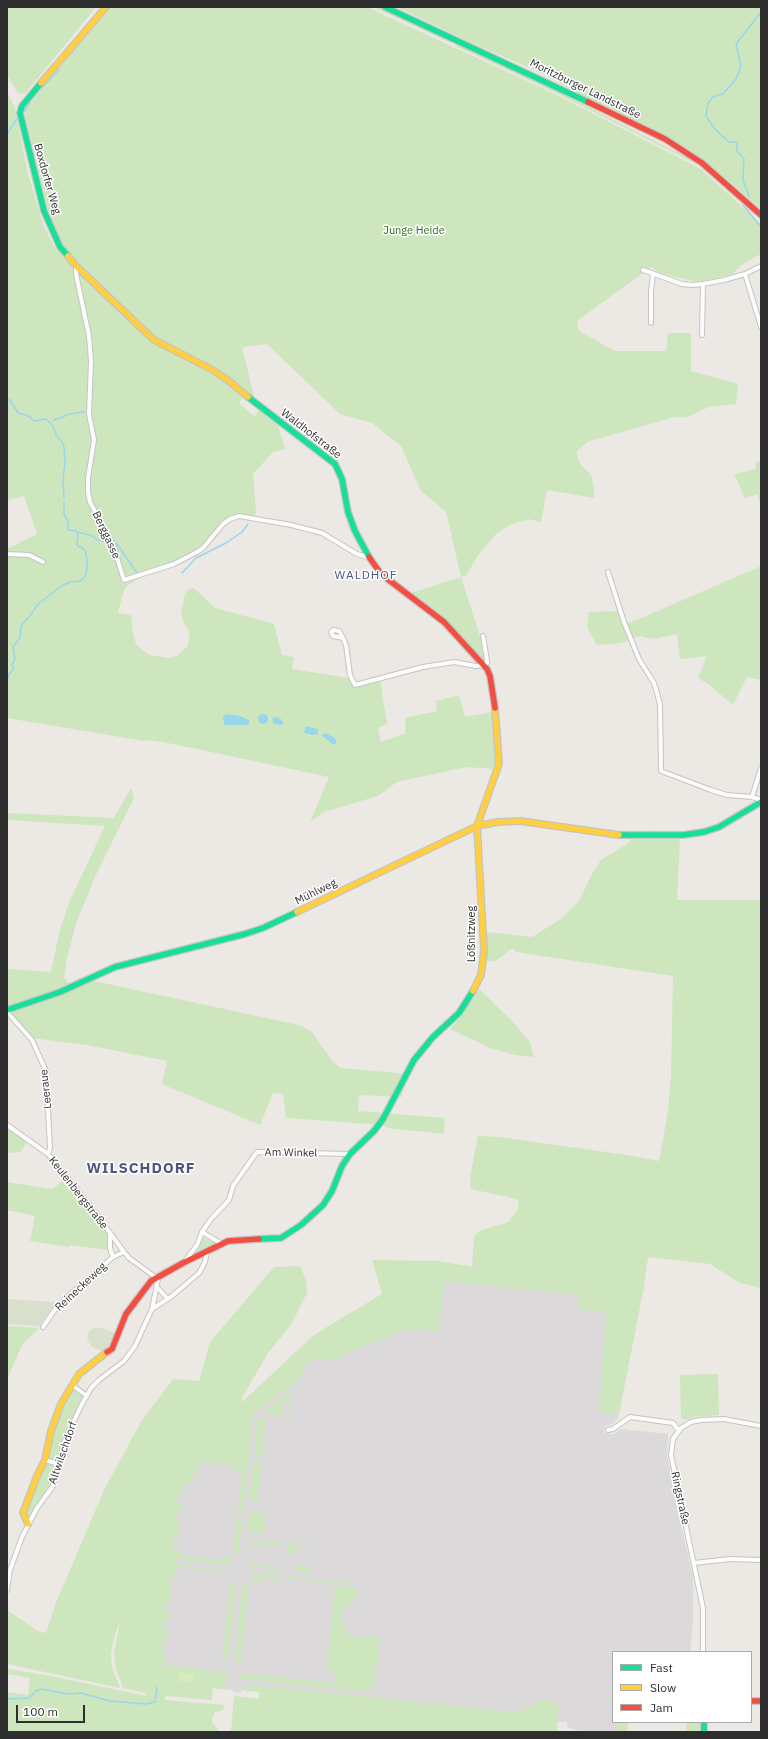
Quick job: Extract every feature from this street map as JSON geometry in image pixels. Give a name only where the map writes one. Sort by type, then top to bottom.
[{"type":"street","name":"Boxdorfer Weg","points":[[106,7],[22,106],[20,113],[44,211],[60,247],[76,266],[154,340],[211,369],[229,381],[241,392]]},
{"type":"street","name":"Moritzburger Landstraße","points":[[385,7],[535,76],[665,139],[702,164],[761,215]]},
{"type":"street","name":"Berggasse","points":[[76,266],[76,274],[89,336],[91,361],[89,414],[94,440],[88,478],[88,492],[93,508],[113,545],[124,580],[174,564],[197,552],[203,548],[223,524],[230,519],[239,516],[291,525],[322,533],[357,554],[370,558]]},
{"type":"street","points":[[643,270],[682,284],[703,284],[745,274],[761,266]]},
{"type":"street","points":[[651,323],[651,291],[653,274]]},
{"type":"street","points":[[745,274],[761,327]]},
{"type":"street","points":[[702,335],[703,284]]},
{"type":"street","name":"Waldhofstraße","points":[[241,392],[335,464],[342,479],[348,512],[355,531],[381,574],[444,622],[484,665]]},
{"type":"street","points":[[7,554],[29,555],[43,562]]},
{"type":"street","points":[[608,572],[624,622],[636,653],[654,683],[657,693],[661,712],[661,771],[716,792],[761,801]]},
{"type":"street","name":"Lößnitzweg","points":[[222,1244],[240,1240],[282,1238],[301,1225],[323,1204],[332,1191],[342,1166],[350,1154],[374,1131],[383,1119],[414,1060],[433,1037],[460,1013],[481,975],[484,951],[478,826],[499,764],[498,734],[493,692],[490,676],[484,665],[487,663],[487,660],[483,636]]},
{"type":"street","points":[[343,638],[346,645],[350,675],[355,685],[399,672],[438,664],[454,662],[476,666],[484,665]]},
{"type":"street","points":[[752,798],[761,768]]},
{"type":"street","name":"Mühlweg","points":[[7,1011],[60,992],[115,967],[264,928],[478,826],[498,822],[520,821],[605,834],[634,836],[683,835],[704,832],[719,827],[761,801]]},
{"type":"street","name":"Leeraue","points":[[7,1011],[32,1040],[46,1071],[50,1148],[48,1154]]},
{"type":"street","name":"Keulenbergstraße","points":[[7,1125],[48,1154],[88,1203],[129,1258],[158,1279]]},
{"type":"street","name":"Am Winkel","points":[[183,1263],[197,1245],[202,1232],[210,1219],[229,1200],[233,1186],[257,1152],[350,1154]]},
{"type":"street","points":[[202,1232],[222,1244]]},
{"type":"street","name":"Keulenbergstraße","points":[[110,1233],[110,1248],[113,1256]]},
{"type":"street","points":[[28,1524],[23,1513],[37,1476],[45,1460],[54,1421],[61,1404],[79,1374],[112,1349],[126,1314],[151,1282],[183,1263],[222,1244]]},
{"type":"street","points":[[152,1309],[183,1287],[202,1269],[207,1251]]},
{"type":"street","name":"Reineckeweg","points":[[43,1327],[56,1308],[113,1256],[124,1252]]},
{"type":"street","name":"Altwilschdorf","points":[[7,1590],[13,1559],[28,1524],[53,1486],[64,1442],[86,1396],[99,1380],[127,1358],[140,1337],[152,1309],[158,1279]]},
{"type":"street","points":[[156,1286],[168,1298]]},
{"type":"street","points":[[72,1385],[86,1396]]},
{"type":"street","points":[[608,1430],[614,1429],[630,1417],[673,1423],[679,1431],[691,1422],[701,1420],[724,1419],[761,1426]]},
{"type":"street","name":"Ringstraße","points":[[679,1431],[673,1439],[671,1455],[703,1608],[703,1651]]},
{"type":"street","points":[[45,1460],[59,1464]]},
{"type":"street","points":[[694,1563],[730,1559],[761,1560]]},
{"type":"shaded area","points":[[437,1261],[515,1274],[644,1286],[618,1418],[612,1424],[605,1426],[604,1433],[614,1434],[621,1429],[668,1434],[667,1456],[673,1483],[672,1487],[693,1577],[693,1623],[690,1651],[612,1651],[612,1723],[616,1723],[618,1732],[592,1732],[577,1730],[567,1727],[567,1722],[558,1722],[557,1726],[261,1692],[241,1690],[241,1693],[234,1692],[234,1690],[148,1682],[165,1520],[193,1449],[314,1335]]},
{"type":"green space","points":[[7,7],[96,7],[25,94],[18,93],[7,75]]},
{"type":"green space","name":"Junge Heide","points":[[108,7],[367,7],[555,94],[701,169],[761,224],[761,254],[741,265],[733,274],[698,282],[659,273],[651,267],[577,321],[579,331],[615,351],[666,351],[668,333],[691,333],[691,371],[738,384],[736,404],[709,407],[685,418],[674,417],[587,442],[577,451],[578,460],[591,475],[594,487],[594,498],[547,490],[541,522],[528,519],[510,525],[496,534],[478,555],[466,576],[461,577],[446,512],[421,491],[401,446],[372,423],[340,414],[267,344],[242,347],[255,400],[213,367],[173,348],[156,337],[76,263],[63,247],[50,218],[25,115],[28,106]]},
{"type":"green space","points":[[373,7],[378,7],[452,41],[451,43]]},
{"type":"green space","points":[[397,7],[761,7],[761,209],[728,180],[703,161],[633,121],[534,70],[470,42]]},
{"type":"green space","points":[[456,42],[557,91],[696,162],[694,163],[556,93],[456,46],[454,43]]},
{"type":"green space","points":[[7,91],[15,108],[28,174],[43,224],[56,250],[153,342],[210,371],[243,397],[239,403],[255,417],[258,410],[278,425],[285,449],[273,452],[253,474],[256,513],[253,519],[239,517],[230,520],[224,524],[198,553],[141,576],[127,586],[124,590],[118,613],[131,615],[136,644],[150,655],[169,658],[178,655],[188,645],[190,632],[184,623],[181,614],[184,597],[188,589],[194,588],[215,608],[274,624],[282,655],[294,657],[292,669],[349,678],[354,687],[380,679],[387,724],[378,727],[381,742],[406,733],[405,718],[437,711],[436,701],[459,695],[465,717],[492,712],[496,738],[495,769],[466,767],[397,782],[378,796],[324,812],[310,822],[329,777],[173,744],[149,740],[144,741],[7,718],[7,549],[37,534],[24,496],[9,500],[7,495]]},
{"type":"green space","points":[[761,461],[761,506],[757,494],[745,498],[734,474],[756,469],[755,462]]},
{"type":"green space","points":[[761,566],[761,680],[747,677],[733,705],[708,684],[698,678],[707,656],[680,659],[677,634],[653,639],[639,636],[621,643],[597,645],[587,627],[589,612],[617,611],[623,626]]},
{"type":"green space","points":[[461,577],[481,639],[486,660],[482,661],[411,593]]},
{"type":"green space","points":[[131,788],[134,798],[95,877],[77,921],[67,957],[64,977],[67,982],[71,983],[80,978],[299,1025],[311,1031],[332,1061],[341,1068],[408,1074],[403,1087],[402,1097],[359,1095],[358,1111],[445,1118],[444,1134],[388,1128],[383,1125],[286,1118],[283,1094],[273,1093],[260,1125],[162,1084],[167,1061],[87,1045],[32,1038],[7,1008],[7,969],[51,972],[60,929],[70,900],[105,826],[7,820],[7,813],[114,818]]},
{"type":"green space","points":[[655,830],[655,839],[680,839],[677,900],[761,900],[761,1288],[740,1283],[710,1264],[648,1257],[644,1286],[619,1414],[598,1412],[607,1312],[578,1309],[580,1295],[445,1281],[439,1331],[407,1329],[337,1359],[314,1360],[306,1365],[299,1380],[255,1413],[253,1418],[243,1510],[238,1512],[242,1471],[229,1468],[229,1464],[202,1461],[202,1465],[198,1467],[196,1476],[192,1476],[191,1483],[185,1485],[183,1493],[179,1493],[178,1503],[181,1503],[181,1511],[177,1511],[176,1521],[180,1522],[178,1535],[174,1535],[173,1545],[177,1546],[177,1550],[180,1552],[179,1560],[176,1560],[176,1564],[229,1572],[176,1567],[174,1580],[169,1580],[169,1589],[172,1590],[171,1602],[167,1602],[166,1612],[170,1613],[169,1620],[165,1620],[164,1629],[168,1630],[167,1642],[163,1642],[162,1652],[166,1653],[165,1665],[227,1672],[225,1689],[213,1688],[212,1700],[165,1696],[165,1700],[224,1705],[223,1710],[214,1713],[212,1719],[213,1724],[219,1732],[9,1732],[7,1728],[7,1692],[28,1695],[30,1678],[7,1674],[8,1669],[51,1676],[146,1696],[146,1693],[123,1688],[116,1669],[114,1654],[120,1621],[113,1641],[111,1655],[112,1667],[120,1688],[7,1664],[7,1610],[38,1631],[46,1633],[55,1605],[104,1490],[141,1422],[173,1379],[199,1381],[210,1342],[274,1267],[300,1266],[306,1280],[307,1293],[291,1325],[268,1353],[242,1398],[242,1402],[314,1335],[382,1294],[372,1260],[437,1261],[472,1267],[474,1237],[479,1231],[508,1222],[518,1209],[519,1201],[512,1198],[471,1189],[470,1176],[478,1136],[500,1137],[659,1161],[668,1111],[671,1074],[673,976],[516,952],[513,948],[494,962],[485,960],[487,932],[532,937],[561,919],[579,901],[593,872],[601,860],[630,842],[631,831],[651,832]]},
{"type":"green space","points":[[479,989],[512,1021],[530,1042],[534,1057],[515,1055],[490,1048],[450,1029],[463,1014]]},
{"type":"green space","points":[[7,1128],[27,1142],[20,1152],[7,1153]]},
{"type":"green space","points":[[65,1179],[87,1207],[86,1208],[90,1213],[92,1212],[108,1233],[108,1250],[70,1245],[69,1247],[30,1241],[35,1216],[7,1210],[7,1182],[52,1189]]},
{"type":"green space","points":[[203,1237],[215,1245],[194,1255]]},
{"type":"green space","points":[[7,1299],[56,1303],[39,1326],[7,1324]]},
{"type":"green space","points":[[7,1326],[39,1329],[23,1343],[7,1380]]},
{"type":"green space","points":[[95,1327],[114,1333],[114,1340],[104,1352],[92,1347],[87,1340],[89,1331]]},
{"type":"green space","points":[[718,1374],[719,1415],[693,1417],[685,1420],[681,1418],[680,1375]]},
{"type":"green space","points":[[72,1388],[83,1397],[59,1450],[57,1462],[47,1460],[55,1421]]},
{"type":"green space","points":[[291,1391],[290,1415],[288,1415],[289,1402],[284,1401],[282,1416],[263,1414],[264,1412]]},
{"type":"green space","points":[[259,1418],[266,1419],[262,1458],[256,1457],[254,1454],[257,1421]]},
{"type":"green space","points":[[255,1462],[262,1462],[257,1501],[249,1498],[253,1464]]},
{"type":"green space","points":[[46,1463],[56,1465],[52,1482],[28,1519],[25,1516],[26,1511]]},
{"type":"green space","points":[[249,1512],[266,1513],[264,1533],[251,1532],[248,1529]]},
{"type":"green space","points":[[237,1516],[240,1516],[242,1520],[239,1551],[238,1553],[233,1553]]},
{"type":"green space","points":[[252,1540],[261,1540],[260,1545],[250,1544],[248,1564],[280,1567],[280,1570],[250,1567],[247,1564],[249,1543]]},
{"type":"green space","points":[[265,1541],[283,1543],[282,1547],[264,1545]]},
{"type":"green space","points":[[287,1543],[308,1545],[308,1547],[296,1546],[295,1555],[288,1554]]},
{"type":"green space","points":[[182,1556],[221,1560],[222,1556],[231,1557],[229,1565],[181,1560]]},
{"type":"green space","points":[[293,1565],[312,1567],[311,1573],[293,1571]]},
{"type":"green space","points":[[251,1572],[279,1575],[279,1578],[250,1575]]},
{"type":"green space","points":[[284,1576],[310,1578],[310,1581],[284,1578]]},
{"type":"green space","points":[[252,1577],[278,1581],[261,1580],[260,1583],[252,1582]]},
{"type":"green space","points":[[313,1579],[345,1582],[345,1585],[313,1581]]},
{"type":"green space","points":[[230,1584],[233,1584],[236,1588],[228,1657],[226,1660],[222,1660]]},
{"type":"green space","points":[[244,1586],[249,1586],[241,1662],[236,1661],[235,1658],[242,1589]]},
{"type":"green space","points":[[335,1586],[357,1588],[356,1600],[347,1604],[342,1613],[342,1624],[347,1633],[362,1639],[363,1635],[381,1637],[374,1689],[369,1692],[241,1679],[242,1673],[335,1683],[336,1671],[327,1670]]},
{"type":"green space","points":[[179,1672],[195,1674],[194,1682],[179,1681]]},
{"type":"green space","points":[[254,1685],[514,1712],[522,1710],[541,1700],[555,1701],[559,1708],[557,1726],[558,1732],[231,1732],[234,1696],[259,1699],[259,1692],[242,1690],[243,1686],[251,1687]]},
{"type":"green space","points":[[616,1723],[628,1723],[627,1732],[618,1732]]},
{"type":"green space","points":[[687,1723],[701,1723],[702,1732],[686,1732]]},
{"type":"water","points":[[226,714],[240,716],[249,720],[249,724],[224,725],[223,716]]},
{"type":"water","points":[[261,714],[265,714],[267,715],[267,723],[261,724],[258,721],[258,717]]},
{"type":"water","points":[[274,717],[280,718],[284,724],[274,724],[272,719]]},
{"type":"water","points":[[306,726],[318,729],[318,734],[312,735],[304,733]]},
{"type":"water","points":[[326,733],[336,739],[336,743],[334,745],[321,735]]},
{"type":"waterway","points":[[749,196],[743,180],[744,159],[737,151],[737,142],[729,142],[714,128],[706,116],[708,103],[713,97],[723,94],[736,79],[741,66],[736,44],[761,12]]},
{"type":"waterway","points":[[23,114],[33,97],[59,70]]},
{"type":"waterway","points":[[7,134],[17,119]]},
{"type":"waterway","points":[[743,205],[761,227]]},
{"type":"waterway","points":[[7,400],[10,400],[18,413],[29,416],[34,421],[46,419],[53,426],[57,437],[61,440],[64,447],[64,498]]},
{"type":"waterway","points":[[54,420],[70,414],[84,412]]},
{"type":"waterway","points":[[7,681],[9,674],[14,669],[12,665],[15,659],[13,647],[20,638],[21,626],[37,605],[61,586],[70,582],[80,581],[85,577],[87,569],[85,550],[77,545],[78,534],[76,531],[69,530],[68,528],[68,522],[64,514],[64,503]]},
{"type":"waterway","points":[[182,573],[196,558],[226,543],[242,532],[248,524]]},
{"type":"waterway","points":[[77,532],[93,536],[97,540],[107,542]]},
{"type":"waterway","points":[[114,543],[117,544],[137,573]]},
{"type":"waterway","points":[[7,1699],[29,1698],[36,1691],[41,1689],[68,1694],[81,1693],[110,1701],[146,1704],[155,1702],[157,1687]]},
{"type":"traffic: fast","points":[[385,7],[588,102]]},
{"type":"traffic: fast","points":[[41,83],[22,106],[20,113],[44,211],[60,247],[68,256]]},
{"type":"traffic: fast","points":[[248,397],[335,464],[342,479],[348,512],[355,531],[369,557]]},
{"type":"traffic: fast","points":[[619,835],[683,835],[704,832],[719,827],[761,802]]},
{"type":"traffic: fast","points":[[7,1010],[60,992],[115,967],[245,934],[263,928],[297,912]]},
{"type":"traffic: fast","points":[[259,1239],[281,1238],[301,1225],[323,1205],[332,1191],[342,1166],[350,1154],[374,1131],[383,1119],[414,1060],[433,1037],[459,1013],[473,991]]},
{"type":"traffic: fast","points":[[704,1723],[704,1732]]},
{"type":"traffic: slow","points":[[41,83],[106,7]]},
{"type":"traffic: slow","points":[[68,256],[76,266],[154,340],[211,369],[229,381],[248,397]]},
{"type":"traffic: slow","points":[[473,991],[481,975],[484,951],[477,826],[499,764],[495,708]]},
{"type":"traffic: slow","points":[[297,912],[477,826],[498,822],[520,821],[619,835]]},
{"type":"traffic: slow","points":[[28,1524],[23,1513],[37,1476],[45,1460],[51,1431],[61,1404],[79,1374],[107,1352]]},
{"type":"traffic: jam","points":[[588,102],[665,139],[702,163],[761,215]]},
{"type":"traffic: jam","points":[[369,557],[381,574],[444,622],[487,669],[490,676],[495,708]]},
{"type":"traffic: jam","points":[[107,1352],[112,1349],[126,1314],[151,1281],[183,1263],[228,1241],[259,1239]]},
{"type":"traffic: jam","points":[[752,1701],[761,1701]]},
{"type":"district","name":"WALDHOF","points":[[366,576]]},
{"type":"district","name":"WILSCHDORF","points":[[141,1169]]}]
